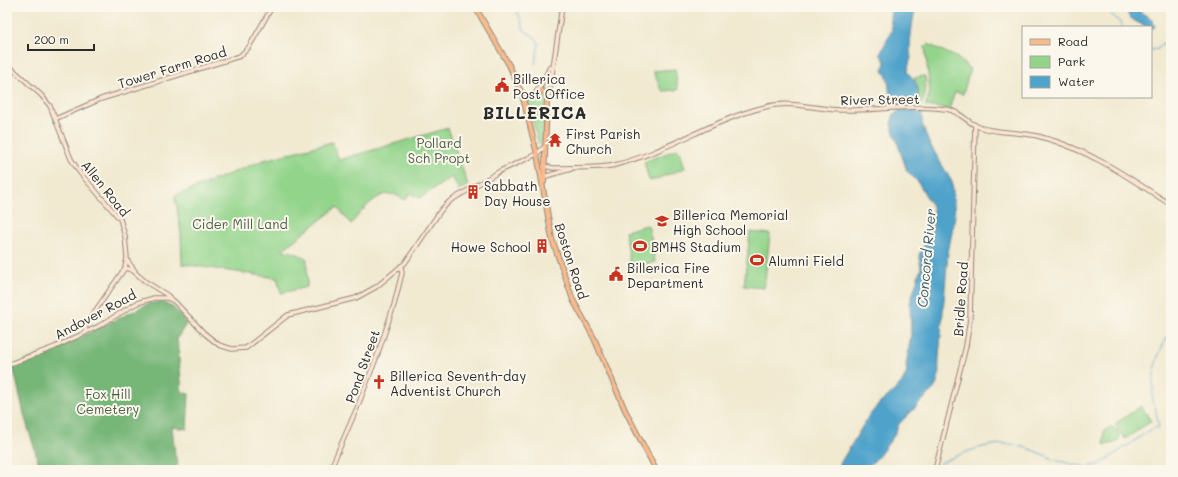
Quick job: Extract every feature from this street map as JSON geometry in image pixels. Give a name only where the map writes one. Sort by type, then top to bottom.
[{"type":"main road","name":"Tower Farm Road","points":[[55,119],[101,99],[240,56],[250,47],[272,7]]},
{"type":"main road","name":"Boston Road","points":[[475,7],[509,65],[523,99],[542,177],[552,239],[573,300],[598,345],[625,410],[656,470]]},
{"type":"main road","points":[[542,177],[552,63],[560,28],[562,7]]},
{"type":"main road","points":[[535,94],[552,63]]},
{"type":"main road","name":"Allen Road","points":[[7,64],[41,95],[50,106],[71,160],[122,223],[125,231],[127,260],[125,268],[86,324],[85,333]]},
{"type":"main road","points":[[523,99],[544,92],[548,102]]},
{"type":"main road","name":"River Street","points":[[544,166],[552,168],[614,165],[665,148],[696,133],[766,106],[804,105],[840,110],[912,108],[951,110],[982,128],[1037,136],[1062,144],[1112,167],[1171,205]]},
{"type":"main road","name":"Bridle Road","points":[[935,470],[967,343],[970,319],[975,125]]},
{"type":"main road","points":[[535,145],[539,147],[545,146]]},
{"type":"main road","points":[[127,260],[146,282],[167,294],[179,304],[214,342],[226,348],[241,349],[253,344],[288,315],[361,296],[381,284],[401,266],[450,201],[500,171],[537,154],[545,146]]},
{"type":"main road","name":"River Street","points":[[542,177],[578,166]]},
{"type":"main road","name":"Pond Street","points":[[330,470],[357,408],[377,356],[394,305],[402,273],[401,266]]},
{"type":"main road","points":[[125,268],[136,272]]},
{"type":"main road","name":"Andover Road","points":[[7,365],[85,333],[141,301],[154,298],[170,298]]},
{"type":"green space","points":[[928,44],[956,57],[970,69],[963,94],[955,92],[949,109],[925,106],[930,92],[925,47]]},
{"type":"green space","points":[[675,69],[678,90],[663,91],[653,71]]},
{"type":"green space","points":[[549,74],[543,142],[539,145],[527,100],[539,93]]},
{"type":"green space","points":[[925,76],[925,96],[919,107],[914,107],[919,93],[914,78]]},
{"type":"green space","name":"Cider Mill Land","points":[[448,128],[468,185],[459,190],[452,177],[420,198],[410,193],[405,200],[393,194],[379,197],[368,204],[351,224],[337,207],[282,250],[296,253],[307,259],[307,287],[281,293],[277,278],[182,264],[181,233],[175,196],[264,160],[332,142],[339,160]]},
{"type":"green space","points":[[677,149],[680,151],[685,168],[651,181],[649,180],[644,162]]},
{"type":"green space","name":"BMHS Stadium","points":[[647,225],[650,231],[655,262],[633,267],[630,261],[625,231]]},
{"type":"green space","name":"Alumni Field","points":[[750,232],[770,234],[764,288],[744,286]]},
{"type":"green space","name":"Fox Hill Cemetery","points":[[162,302],[174,308],[187,323],[177,338],[182,392],[189,394],[187,429],[172,427],[175,455],[178,464],[173,470],[41,470],[25,418],[13,366],[62,346],[150,303]]},
{"type":"green space","points":[[1141,406],[1151,421],[1125,439],[1115,424]]},
{"type":"green space","points":[[1112,427],[1117,430],[1120,436],[1118,442],[1106,445],[1104,444],[1104,431]]},
{"type":"water","name":"Concord River","points":[[892,7],[916,7],[911,33],[911,57],[907,72],[914,79],[918,90],[917,105],[912,107],[913,111],[922,112],[922,123],[928,141],[952,182],[955,216],[948,253],[938,378],[934,389],[899,424],[893,437],[878,457],[865,470],[838,470],[841,462],[868,417],[903,381],[907,372],[906,365],[911,335],[910,303],[921,268],[919,255],[933,228],[933,208],[918,182],[907,171],[891,124],[894,114],[899,111],[898,106],[893,106],[890,103],[892,101],[888,81],[883,71],[885,61],[880,54],[892,30],[890,17]]},
{"type":"water","points":[[1129,9],[1135,9],[1152,19],[1155,27],[1152,28],[1152,26],[1142,25],[1128,15]]},
{"type":"waterway","points":[[516,7],[524,30],[535,37],[539,44],[535,64]]},
{"type":"waterway","points":[[1108,7],[1109,12],[1120,22],[1121,26]]},
{"type":"waterway","points":[[1152,50],[1158,49],[1161,44],[1171,42]]},
{"type":"waterway","points":[[1154,370],[1163,345],[1171,330]]},
{"type":"waterway","points":[[939,464],[978,448],[999,444],[1009,444],[1023,447],[1050,457],[1050,459],[1085,467],[1100,464],[1152,429],[1159,427],[1155,406],[1152,403],[1154,373]]},
{"type":"waterway","points":[[924,470],[933,466]]},
{"type":"place","name":"Billerica Post Office","points":[[502,85]]},
{"type":"place","name":"First Parish Church","points":[[555,140]]},
{"type":"place","name":"Sabbath Day House","points":[[473,192]]},
{"type":"place","name":"Billerica Memorial High School","points":[[662,221]]},
{"type":"place","name":"Howe School","points":[[542,246]]},
{"type":"place","name":"BMHS Stadium","points":[[640,246]]},
{"type":"place","name":"Alumni Field","points":[[757,260]]},
{"type":"place","name":"Billerica Fire Department","points":[[616,274]]},
{"type":"place","name":"Billerica Seventh-day Adventist Church","points":[[379,382]]},
{"type":"district","name":"BILLERICA","points":[[535,112]]},
{"type":"park label","name":"Pollard Sch Propt","points":[[439,150]]}]
